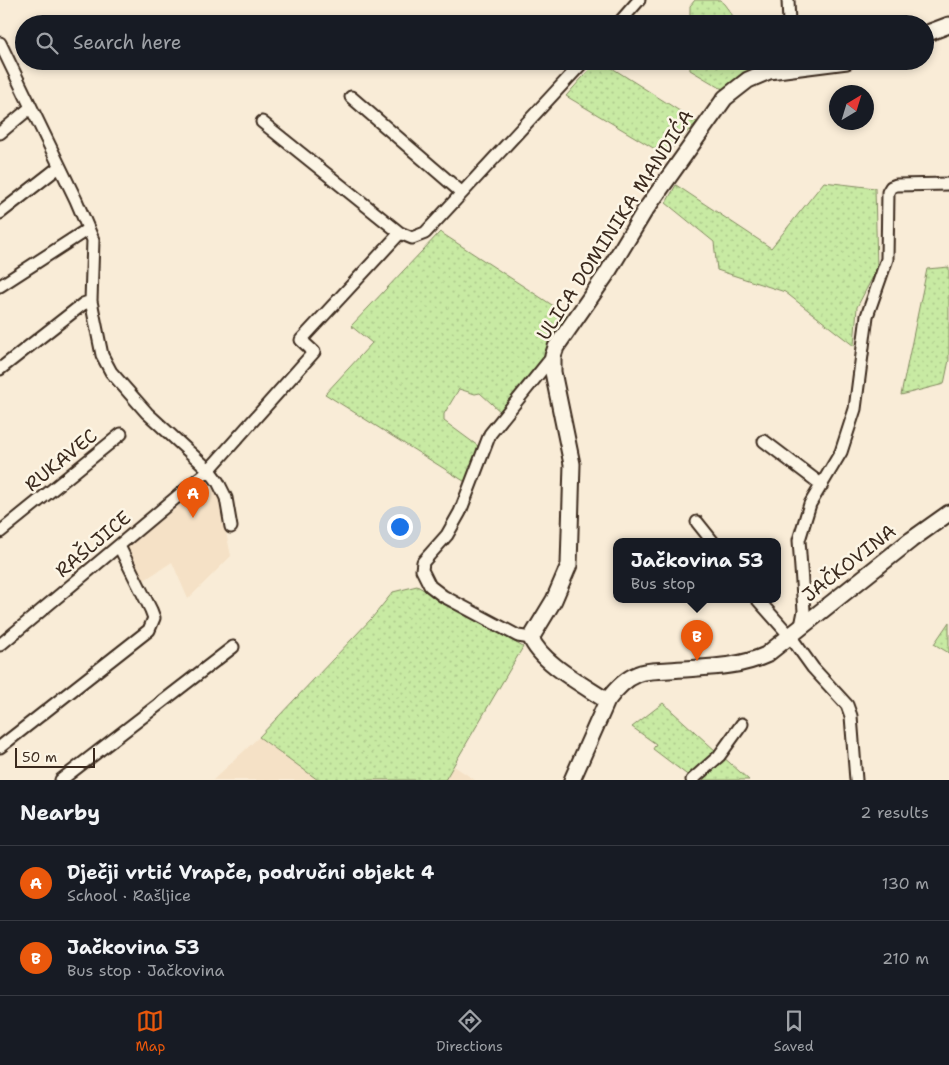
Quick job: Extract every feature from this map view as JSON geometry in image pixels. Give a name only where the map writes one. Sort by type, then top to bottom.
[{"type":"street","points":[[626,15],[639,0]]},
{"type":"street","points":[[788,0],[789,15]]},
{"type":"street","points":[[934,31],[949,25]]},
{"type":"street","points":[[0,43],[93,240],[91,301],[102,355],[111,372],[146,413],[209,470],[226,498],[231,527]]},
{"type":"street","points":[[262,122],[400,233],[412,238],[422,236],[461,192],[533,119],[576,70]]},
{"type":"street","name":"ULICA DOMINIKA MANDIĆA","points":[[531,638],[554,600],[569,565],[572,464],[556,389],[552,356],[562,336],[590,300],[644,212],[725,98],[748,80],[773,70]]},
{"type":"street","points":[[351,97],[461,192]]},
{"type":"street","points":[[0,133],[30,108]]},
{"type":"street","points":[[0,213],[59,167]]},
{"type":"street","points":[[801,626],[804,611],[799,540],[810,504],[841,452],[855,408],[868,316],[887,259],[888,192],[891,187],[896,186],[949,184]]},
{"type":"street","points":[[0,286],[88,229]]},
{"type":"street","name":"RAŠLJICE","points":[[0,645],[209,470],[314,352],[302,340],[400,233]]},
{"type":"street","points":[[0,369],[82,304],[91,301]]},
{"type":"street","points":[[552,356],[490,434],[460,512],[447,535],[423,562],[422,570],[430,586],[443,596],[518,636],[531,638],[534,647],[553,664],[607,702]]},
{"type":"street","name":"RUKAVEC","points":[[0,532],[120,434]]},
{"type":"street","points":[[764,441],[822,485]]},
{"type":"street","name":"JAČKOVINA","points":[[572,780],[607,702],[615,690],[639,673],[748,663],[766,654],[949,513]]},
{"type":"street","points":[[697,522],[710,538]]},
{"type":"street","points":[[0,747],[149,630],[154,618],[119,546]]},
{"type":"street","points":[[761,603],[790,636],[812,668],[842,698],[849,709],[856,780]]},
{"type":"street","points":[[61,780],[233,647]]},
{"type":"street","points":[[692,780],[719,756],[742,724]]},
{"type":"shaded area","points":[[204,485],[217,489],[231,556],[188,599],[172,562],[143,581],[127,547]]},
{"type":"shaded area","points":[[259,737],[318,780],[213,780]]},
{"type":"shaded area","points":[[454,766],[475,780],[445,780]]},
{"type":"green space","points":[[695,0],[721,0],[732,15],[690,15],[690,6]]},
{"type":"green space","points":[[589,70],[615,70],[697,122],[665,155],[566,96]]},
{"type":"green space","points":[[690,70],[754,70],[724,90]]},
{"type":"green space","points":[[824,182],[875,188],[877,269],[857,307],[854,346],[785,292],[717,270],[714,242],[666,203],[676,185],[771,248]]},
{"type":"green space","points":[[440,232],[569,316],[541,366],[503,414],[480,393],[475,394],[459,389],[444,414],[444,421],[478,446],[467,483],[325,394],[372,343],[351,326]]},
{"type":"green space","points":[[949,267],[949,360],[944,384],[901,395],[927,269]]},
{"type":"green space","points":[[417,586],[523,647],[445,780],[318,780],[259,737],[372,618],[393,592]]},
{"type":"green space","points":[[949,622],[949,653],[934,644]]},
{"type":"green space","points":[[663,703],[717,752],[690,777],[653,749],[656,744],[632,727]]},
{"type":"green space","points":[[722,756],[749,780],[697,780]]},
{"type":"place","name":"Dječji vrtić Vrapče, područni objekt 4","points":[[193,518]]},
{"type":"place","name":"Jačkovina 53","points":[[697,661]]}]
